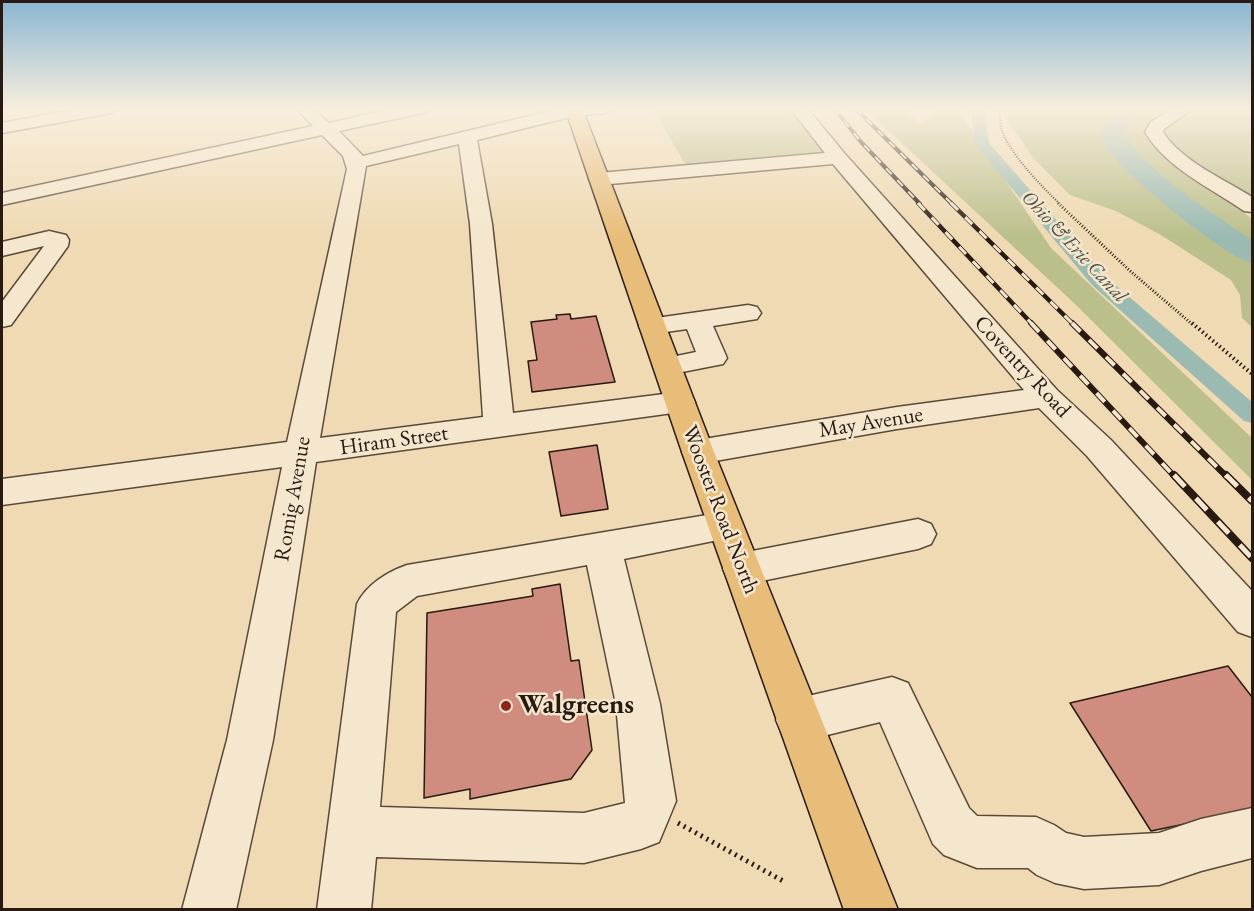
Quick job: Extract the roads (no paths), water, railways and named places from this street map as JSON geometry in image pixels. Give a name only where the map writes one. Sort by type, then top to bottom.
[{"type":"main road","name":"Wooster Road North","points":[[589,151],[725,526],[871,909]]},
{"type":"street","points":[[2,199],[191,151]]},
{"type":"street","points":[[348,151],[356,163],[409,151]]},
{"type":"street","points":[[469,151],[481,225],[499,426]]},
{"type":"street","name":"Coventry Road","points":[[831,151],[1046,397],[1099,448],[1252,620]]},
{"type":"street","points":[[1169,151],[1252,206]]},
{"type":"street","points":[[599,179],[838,159]]},
{"type":"street","name":"Romig Avenue","points":[[209,909],[230,839],[263,675],[301,454],[356,163]]},
{"type":"street","points":[[2,249],[49,238],[58,240],[56,246],[2,319]]},
{"type":"street","points":[[652,326],[748,313]]},
{"type":"street","points":[[667,366],[713,358],[697,320]]},
{"type":"street","name":"May Avenue","points":[[698,452],[897,418],[1046,397]]},
{"type":"street","name":"Hiram Street","points":[[2,492],[680,402]]},
{"type":"street","points":[[344,909],[377,604],[406,581],[725,526]]},
{"type":"street","points":[[742,569],[918,534]]},
{"type":"street","points":[[352,831],[584,838],[641,824],[651,801],[638,704],[602,547]]},
{"type":"street","points":[[799,720],[892,698],[951,826],[963,837],[977,842],[1036,843],[1055,857],[1084,863],[1159,859],[1202,845],[1252,833]]},
{"type":"waterway","name":"Ohio & Erie Canal","points":[[988,151],[1099,281],[1252,415]]},
{"type":"waterway","points":[[1122,151],[1173,197],[1252,254]]},
{"type":"railway","points":[[869,151],[920,204]]},
{"type":"railway","points":[[898,151],[952,204]]},
{"type":"railway","points":[[918,203],[1033,325]]},
{"type":"railway","points":[[951,203],[1074,325]]},
{"type":"railway","points":[[1031,323],[1175,477]]},
{"type":"railway","points":[[1072,323],[1227,477]]},
{"type":"railway","points":[[1174,475],[1252,558]]},
{"type":"railway","points":[[1226,475],[1252,501]]},
{"type":"place","name":"Walgreens","points":[[506,706]]}]
